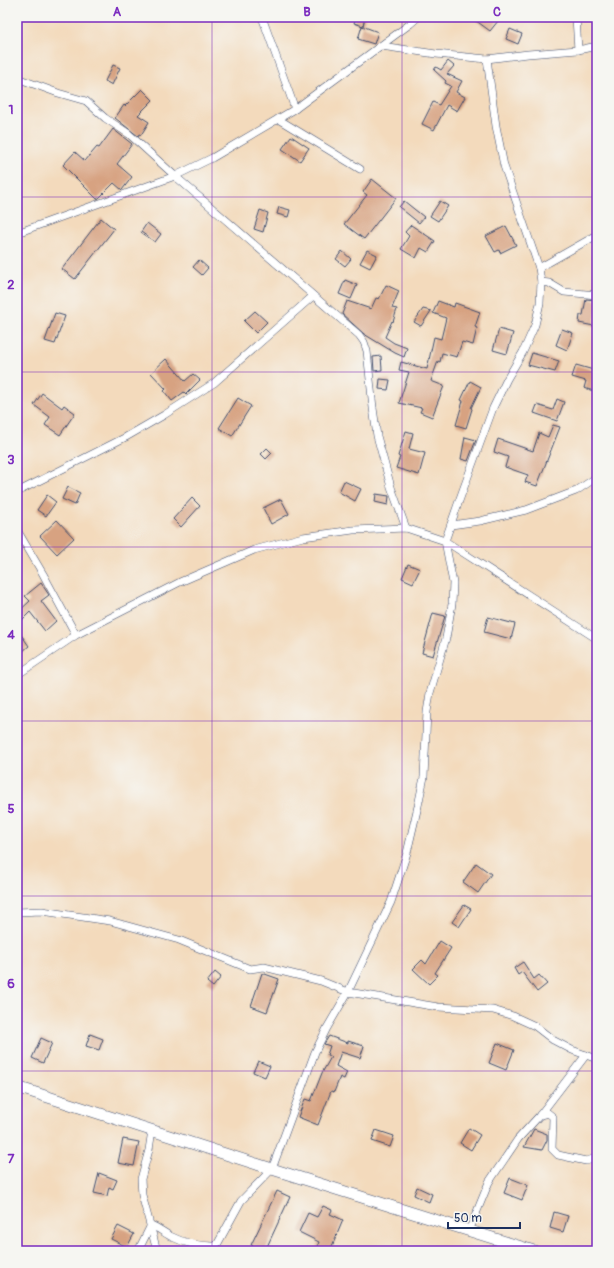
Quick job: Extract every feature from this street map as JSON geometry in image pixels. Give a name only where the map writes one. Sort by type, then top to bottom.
[{"type":"street","points":[[262,17],[295,110]]},
{"type":"street","points":[[17,233],[174,176],[212,158],[295,110],[418,17]]},
{"type":"street","points":[[576,17],[578,50]]},
{"type":"street","points":[[381,46],[486,59],[578,50],[597,46]]},
{"type":"street","points":[[212,1251],[241,1201],[272,1169],[315,1052],[348,992],[391,902],[407,853],[424,777],[427,712],[430,693],[446,638],[452,604],[453,583],[445,542],[458,501],[493,408],[507,379],[523,352],[535,325],[540,303],[541,282],[539,268],[504,166],[496,126],[486,59]]},
{"type":"street","points":[[17,78],[58,93],[86,101],[105,118],[129,134],[174,176],[359,335],[364,342],[367,351],[377,436],[391,487],[406,528]]},
{"type":"street","points":[[278,119],[360,169]]},
{"type":"street","points":[[539,268],[597,235]]},
{"type":"street","points":[[541,282],[549,283],[564,292],[597,295]]},
{"type":"street","points":[[17,492],[126,437],[214,383],[313,296]]},
{"type":"street","points":[[451,525],[480,521],[526,510],[576,491],[597,476]]},
{"type":"street","points":[[17,675],[76,635],[180,582],[254,550],[303,537],[353,530],[406,528],[445,542],[597,639]]},
{"type":"street","points":[[17,530],[32,554],[76,635]]},
{"type":"street","points":[[17,912],[42,911],[110,920],[179,940],[250,969],[264,967],[321,981],[348,992],[438,1007],[493,1010],[513,1016],[535,1026],[553,1040],[572,1050],[597,1059]]},
{"type":"street","points":[[469,1230],[489,1182],[518,1139],[540,1115],[586,1055]]},
{"type":"street","points":[[17,1087],[534,1251]]},
{"type":"street","points":[[540,1115],[548,1113],[553,1117],[552,1148],[558,1155],[586,1161],[597,1158]]},
{"type":"street","points":[[152,1130],[150,1150],[141,1179],[142,1195],[157,1251]]},
{"type":"street","points":[[151,1225],[162,1230],[169,1236],[197,1246],[213,1246],[212,1251]]},
{"type":"street","points":[[138,1251],[151,1225]]},
{"type":"building","points":[[356,17],[365,17],[363,26],[354,23]]},
{"type":"building","points":[[471,17],[494,17],[498,21],[490,31]]},
{"type":"building","points":[[362,26],[378,32],[374,44],[358,39]]},
{"type":"building","points":[[510,29],[522,34],[518,44],[506,39]]},
{"type":"building","points":[[448,61],[454,66],[447,74],[462,81],[456,92],[465,97],[457,111],[447,105],[434,130],[422,124],[433,102],[439,105],[451,86],[445,83],[446,81],[434,70],[436,67],[441,70]]},
{"type":"building","points":[[113,65],[120,68],[112,85],[105,81]]},
{"type":"building","points":[[142,89],[153,100],[138,115],[149,122],[141,135],[139,134],[138,136],[115,118],[124,105],[125,106]]},
{"type":"building","points":[[113,129],[132,144],[117,164],[132,177],[122,190],[114,183],[97,199],[63,165],[75,152],[85,161],[97,147],[99,148]]},
{"type":"building","points":[[291,136],[309,148],[300,161],[282,149]]},
{"type":"building","points":[[372,179],[396,198],[364,239],[344,224],[367,195],[363,192]]},
{"type":"building","points":[[404,201],[424,217],[419,223],[399,207]]},
{"type":"building","points":[[440,201],[448,206],[438,221],[430,216]]},
{"type":"building","points":[[279,207],[290,210],[288,217],[277,214]]},
{"type":"building","points":[[260,210],[268,213],[263,232],[254,229]]},
{"type":"building","points":[[101,218],[114,229],[75,279],[62,269]]},
{"type":"building","points":[[147,223],[161,234],[155,242],[141,232]]},
{"type":"building","points":[[411,225],[435,241],[428,252],[421,248],[416,258],[401,249],[409,236],[405,232]]},
{"type":"building","points":[[506,226],[516,245],[500,253],[499,250],[495,252],[486,236]]},
{"type":"building","points":[[367,250],[377,255],[370,268],[360,263]]},
{"type":"building","points":[[342,251],[351,259],[345,266],[336,259]]},
{"type":"building","points":[[199,260],[208,268],[202,275],[193,267]]},
{"type":"building","points":[[345,280],[357,285],[351,299],[339,294]]},
{"type":"building","points":[[386,285],[399,291],[392,308],[397,309],[393,322],[392,321],[385,337],[394,343],[407,348],[404,357],[364,334],[342,314],[347,301],[371,309],[376,298],[379,299]]},
{"type":"building","points":[[586,299],[597,300],[594,326],[579,323],[580,315],[583,315]]},
{"type":"building","points":[[438,301],[454,307],[455,303],[480,312],[475,327],[477,328],[473,345],[462,342],[457,357],[442,353],[440,362],[438,361],[431,381],[444,386],[432,417],[420,412],[422,408],[399,403],[409,372],[399,370],[401,362],[427,369],[434,337],[441,339],[446,318],[433,313]]},
{"type":"building","points":[[423,309],[431,311],[421,326],[414,322]]},
{"type":"building","points":[[255,311],[267,322],[256,333],[244,321]]},
{"type":"building","points":[[55,313],[65,316],[55,344],[45,341]]},
{"type":"building","points":[[499,329],[513,333],[507,354],[493,350]]},
{"type":"building","points":[[562,329],[573,333],[567,350],[556,345]]},
{"type":"building","points":[[532,353],[559,361],[555,372],[528,365]]},
{"type":"building","points":[[381,356],[382,370],[374,371],[373,357]]},
{"type":"building","points":[[166,359],[185,381],[193,374],[200,380],[186,394],[184,392],[172,401],[164,391],[166,389],[151,373]]},
{"type":"building","points":[[576,365],[597,371],[597,392],[584,388],[586,381],[572,377]]},
{"type":"building","points":[[380,379],[390,380],[388,390],[379,389]]},
{"type":"building","points":[[470,381],[481,387],[471,408],[472,409],[466,428],[456,425],[463,401],[461,400]]},
{"type":"building","points":[[42,393],[62,408],[64,405],[75,413],[60,435],[45,425],[50,417],[34,405]]},
{"type":"building","points":[[238,398],[251,406],[232,436],[219,428]]},
{"type":"building","points":[[557,399],[564,402],[557,421],[534,413],[537,405],[553,410]]},
{"type":"building","points":[[553,425],[560,427],[537,486],[525,482],[528,475],[505,467],[508,457],[494,452],[498,439],[533,451],[539,433],[548,437]]},
{"type":"building","points":[[406,431],[413,433],[409,449],[425,453],[419,475],[396,468],[400,457],[398,456]]},
{"type":"building","points":[[465,437],[476,440],[468,461],[461,459]]},
{"type":"building","points":[[267,448],[272,453],[266,459],[261,454]]},
{"type":"building","points":[[344,481],[361,489],[355,501],[339,492]]},
{"type":"building","points":[[68,487],[80,493],[75,505],[62,499]]},
{"type":"building","points":[[376,494],[389,496],[388,505],[375,502]]},
{"type":"building","points":[[47,495],[56,502],[46,516],[37,510]]},
{"type":"building","points":[[192,498],[200,506],[181,527],[173,519]]},
{"type":"building","points":[[281,499],[289,514],[271,524],[263,508]]},
{"type":"building","points":[[57,520],[74,538],[57,554],[40,536]]},
{"type":"building","points":[[408,564],[420,569],[413,583],[402,578]]},
{"type":"building","points":[[41,583],[49,595],[41,601],[56,621],[45,631],[30,612],[17,625],[17,613],[30,601],[25,596]]},
{"type":"building","points":[[433,613],[445,616],[433,656],[422,653]]},
{"type":"building","points":[[488,617],[515,624],[511,639],[484,632]]},
{"type":"building","points":[[22,636],[29,646],[17,656],[17,640]]},
{"type":"building","points":[[476,863],[491,874],[478,893],[463,882]]},
{"type":"building","points":[[464,905],[471,909],[459,927],[452,922]]},
{"type":"building","points":[[440,941],[451,948],[435,973],[438,975],[429,984],[413,969],[422,960],[426,964]]},
{"type":"building","points":[[523,962],[534,979],[539,975],[547,984],[537,992],[522,972],[518,975],[514,968]]},
{"type":"building","points":[[215,972],[221,977],[213,987],[207,982]]},
{"type":"building","points":[[262,973],[279,979],[267,1012],[251,1006]]},
{"type":"building","points":[[90,1034],[103,1039],[99,1050],[86,1046]]},
{"type":"building","points":[[329,1036],[348,1043],[348,1041],[364,1046],[360,1058],[341,1052],[336,1066],[347,1072],[344,1079],[340,1077],[334,1092],[331,1091],[318,1125],[298,1117],[305,1099],[311,1101],[322,1073],[331,1057],[327,1055],[330,1046],[324,1044]]},
{"type":"building","points":[[41,1038],[52,1043],[43,1063],[32,1058]]},
{"type":"building","points":[[497,1043],[514,1050],[506,1070],[489,1063]]},
{"type":"building","points":[[258,1061],[270,1066],[265,1077],[253,1072]]},
{"type":"building","points":[[469,1128],[480,1135],[471,1150],[460,1143]]},
{"type":"building","points":[[534,1129],[547,1134],[547,1140],[542,1150],[524,1147]]},
{"type":"building","points":[[376,1130],[394,1136],[390,1147],[372,1141]]},
{"type":"building","points":[[123,1139],[139,1142],[134,1166],[118,1163]]},
{"type":"building","points":[[99,1173],[117,1180],[113,1189],[109,1187],[107,1196],[94,1193]]},
{"type":"building","points":[[510,1178],[528,1185],[522,1200],[504,1193]]},
{"type":"building","points":[[417,1187],[432,1194],[429,1202],[414,1195]]},
{"type":"building","points":[[277,1191],[290,1197],[265,1251],[251,1245]]},
{"type":"building","points":[[323,1206],[332,1210],[330,1214],[343,1220],[330,1251],[317,1247],[319,1242],[299,1232],[308,1213],[317,1217]]},
{"type":"building","points":[[554,1212],[568,1216],[563,1232],[550,1228]]},
{"type":"building","points":[[118,1226],[134,1234],[127,1247],[111,1239]]}]
